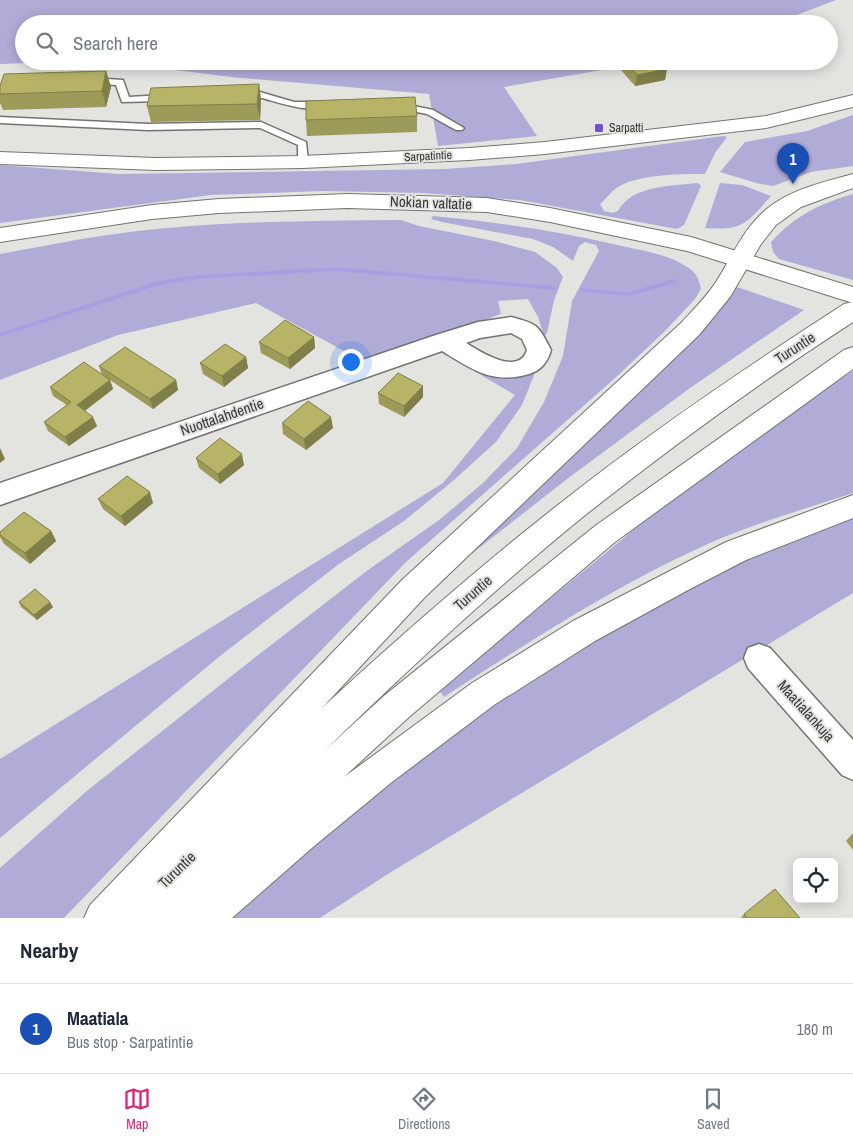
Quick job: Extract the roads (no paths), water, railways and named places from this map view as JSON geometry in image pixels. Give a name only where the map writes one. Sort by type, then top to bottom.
[{"type":"main road","name":"Sarpatintie","points":[[0,158],[156,164],[303,162],[469,154],[545,148],[766,122],[853,101]]},
{"type":"main road","points":[[102,918],[413,589],[690,329],[714,303],[739,260],[767,220],[777,212],[810,195],[853,181]]},
{"type":"main road","name":"Nokian valtatie","points":[[0,235],[117,216],[219,206],[347,201],[487,205],[550,215],[691,244],[794,278],[853,295]]},
{"type":"main road","name":"Turuntie","points":[[127,918],[317,735],[487,581],[590,496],[702,410],[853,310]]},
{"type":"main road","name":"Turuntie","points":[[166,918],[397,706],[605,534],[846,360]]},
{"type":"main road","points":[[204,918],[300,834],[380,770],[483,694],[584,631],[736,551],[853,506]]},
{"type":"street","name":"Nuottalahdentie","points":[[0,494],[444,341]]},
{"type":"street","name":"Maatialankuja","points":[[759,658],[853,764]]},
{"type":"lane","points":[[82,80],[120,82],[125,100],[174,98]]},
{"type":"lane","points":[[232,96],[260,95],[294,105],[333,105]]},
{"type":"lane","points":[[387,106],[405,106],[430,112],[460,128]]},
{"type":"lane","points":[[0,120],[148,127],[261,125],[303,144],[303,162]]},
{"type":"waterway","points":[[0,335],[155,284],[197,277],[336,269],[553,288]]},
{"type":"waterway","points":[[582,290],[629,294],[674,281]]},
{"type":"place","name":"Sarpatti","points":[[599,128]]},
{"type":"place","name":"Maatiala","points":[[793,184]]}]
